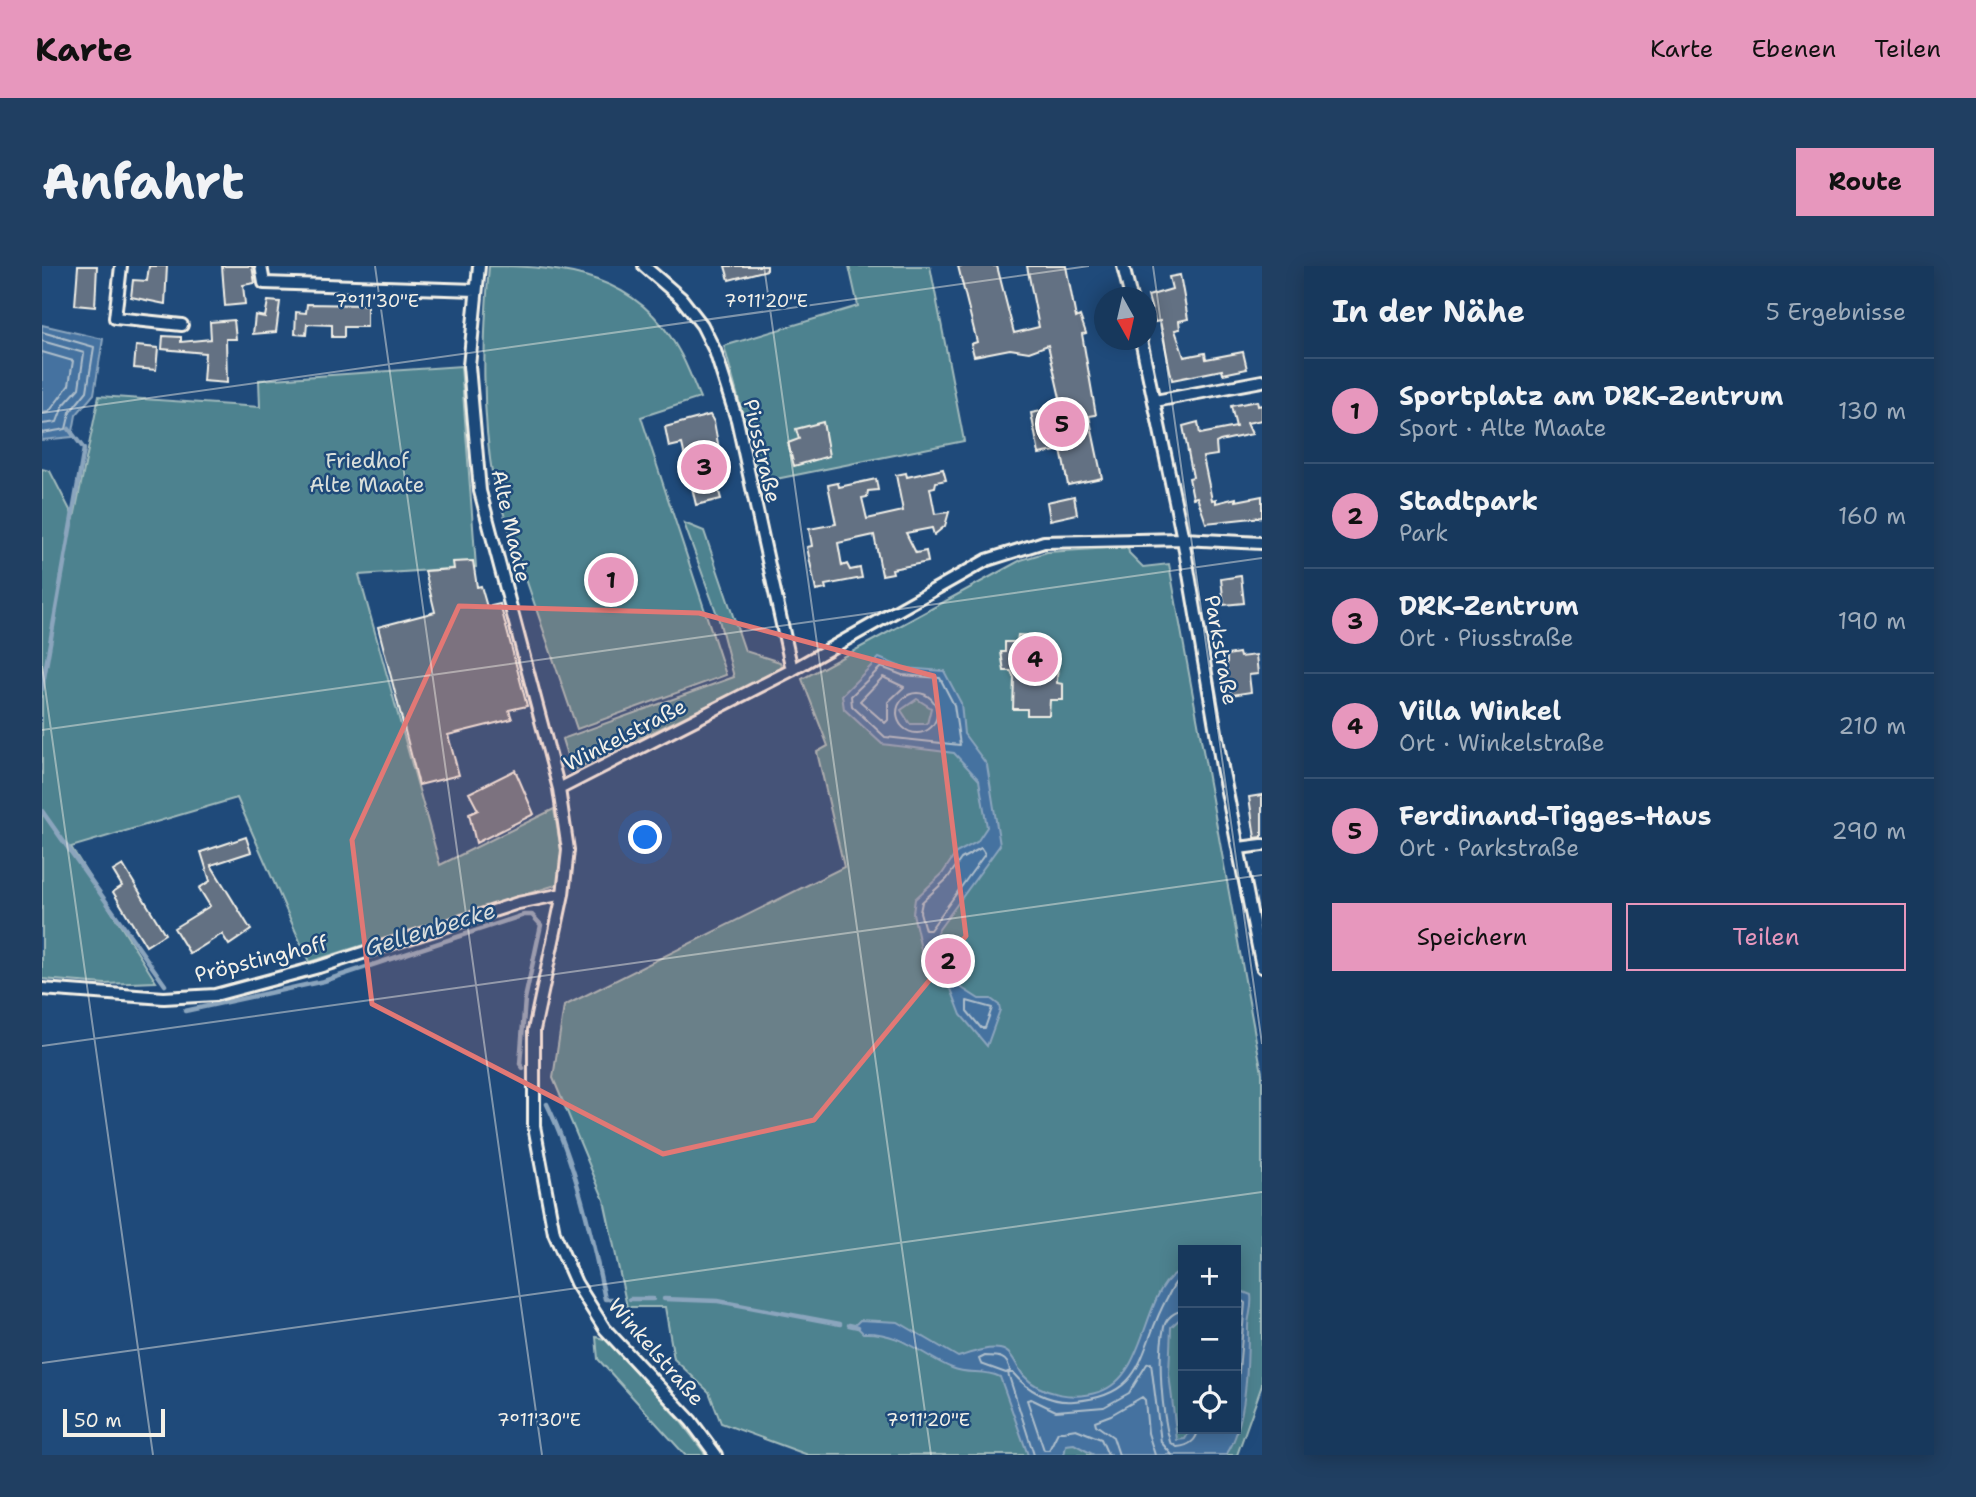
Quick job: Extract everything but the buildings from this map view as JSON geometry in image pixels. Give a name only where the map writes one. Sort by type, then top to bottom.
[{"type":"street","points":[[121,266],[116,318],[183,326]]},
{"type":"street","points":[[261,266],[264,283],[476,290]]},
{"type":"street","name":"Alte Maate","points":[[479,266],[470,366],[480,491],[559,789]]},
{"type":"street","name":"Piusstraße","points":[[644,266],[681,299],[702,325],[715,351],[737,420],[792,670]]},
{"type":"street","points":[[1123,266],[1128,287]]},
{"type":"street","name":"Parkstraße","points":[[1143,350],[1183,540],[1262,968]]},
{"type":"street","points":[[1155,401],[1262,381]]},
{"type":"street","name":"Winkelstraße","points":[[716,1455],[691,1421],[606,1329],[576,1283],[554,1233],[534,1126],[534,1030],[563,894],[568,850],[559,789],[792,670],[987,560],[1044,542],[1183,540],[1262,543]]},
{"type":"street","points":[[1239,848],[1262,845]]},
{"type":"street","name":"Pröpstinghoff","points":[[42,989],[164,998],[215,995],[318,967],[517,903],[563,894]]},
{"type":"highlighted area","points":[[459,606],[699,613],[934,676],[966,936],[814,1120],[663,1154],[372,1004],[352,840]]},
{"type":"green space","points":[[489,266],[571,273],[620,290],[642,305],[661,324],[678,349],[700,398],[641,417],[726,675],[577,729],[494,485],[484,376]]},
{"type":"green space","points":[[849,266],[930,266],[964,441],[761,482],[724,346],[858,306]]},
{"type":"green space","name":"Friedhof Alte Maate","points":[[461,366],[476,567],[359,575],[440,865],[554,809],[562,856],[559,884],[309,962],[237,798],[71,847],[156,982],[105,984],[42,979],[42,469],[50,471],[74,518],[99,396],[260,407],[259,380]]},
{"type":"green space","points":[[684,523],[704,531],[745,651],[780,662],[783,669],[572,771],[562,739],[734,677],[719,620]]},
{"type":"green space","points":[[1128,547],[1129,553],[1143,567],[1169,564],[1262,1073],[1262,1385],[1237,1455],[808,1455],[721,1423],[709,1392],[674,1359],[665,1307],[627,1307],[604,1200],[553,1078],[564,1006],[844,867],[817,752],[828,746],[802,679],[1021,560],[1047,552]]},
{"type":"green space","points":[[596,1337],[608,1340],[681,1422],[706,1455],[685,1455],[598,1359]]},
{"type":"water","points":[[42,325],[103,339],[94,394],[76,415],[72,437],[42,440]]},
{"type":"water","points":[[879,658],[903,668],[944,671],[961,703],[964,734],[987,765],[1000,845],[937,932],[934,970],[979,999],[991,999],[999,1005],[1000,1010],[987,1046],[961,1015],[951,989],[926,972],[913,913],[915,899],[942,874],[956,853],[977,842],[987,827],[979,780],[954,753],[882,744],[844,709],[842,695]],"holes":[[[917,699],[931,708],[927,724],[910,724],[901,710]]]},
{"type":"water","points":[[1178,1273],[1178,1321],[1171,1327],[1169,1374],[1177,1440],[1185,1439],[1188,1434],[1236,1434],[1226,1455],[1094,1455],[1074,1444],[1066,1445],[1064,1455],[1028,1455],[1000,1377],[952,1368],[900,1340],[877,1333],[863,1333],[855,1325],[860,1320],[898,1322],[958,1357],[984,1350],[1004,1350],[1024,1376],[1040,1388],[1059,1394],[1080,1396],[1099,1392],[1116,1383],[1128,1368],[1160,1292],[1170,1278]]},
{"type":"water","points":[[1241,1291],[1251,1295],[1247,1375],[1241,1415]]},
{"type":"waterway","name":"Gellenbecke","points":[[42,689],[84,449],[69,429]]},
{"type":"waterway","name":"Gellenbecke","points":[[42,811],[165,985]]},
{"type":"waterway","name":"Gellenbecke","points":[[185,1011],[324,981],[524,915],[532,915],[541,925],[525,999],[520,1064],[523,1068]]},
{"type":"waterway","name":"Gellenbecke","points":[[547,1104],[574,1175],[605,1299],[612,1299]]},
{"type":"waterway","name":"Gellenbecke","points":[[630,1299],[653,1299]]},
{"type":"waterway","name":"Gellenbecke","points":[[664,1299],[718,1301],[840,1324]]},
{"type":"waterway","name":"Gellenbecke","points":[[849,1325],[858,1327]]},
{"type":"place","name":"Ferdinand-Tigges-Haus","points":[[1062,424]]},
{"type":"place","name":"DRK-Zentrum","points":[[704,467]]},
{"type":"place","name":"Sportplatz am DRK-Zentrum","points":[[611,580]]},
{"type":"place","name":"Villa Winkel","points":[[1035,659]]},
{"type":"place","name":"Stadtpark","points":[[948,961]]}]
